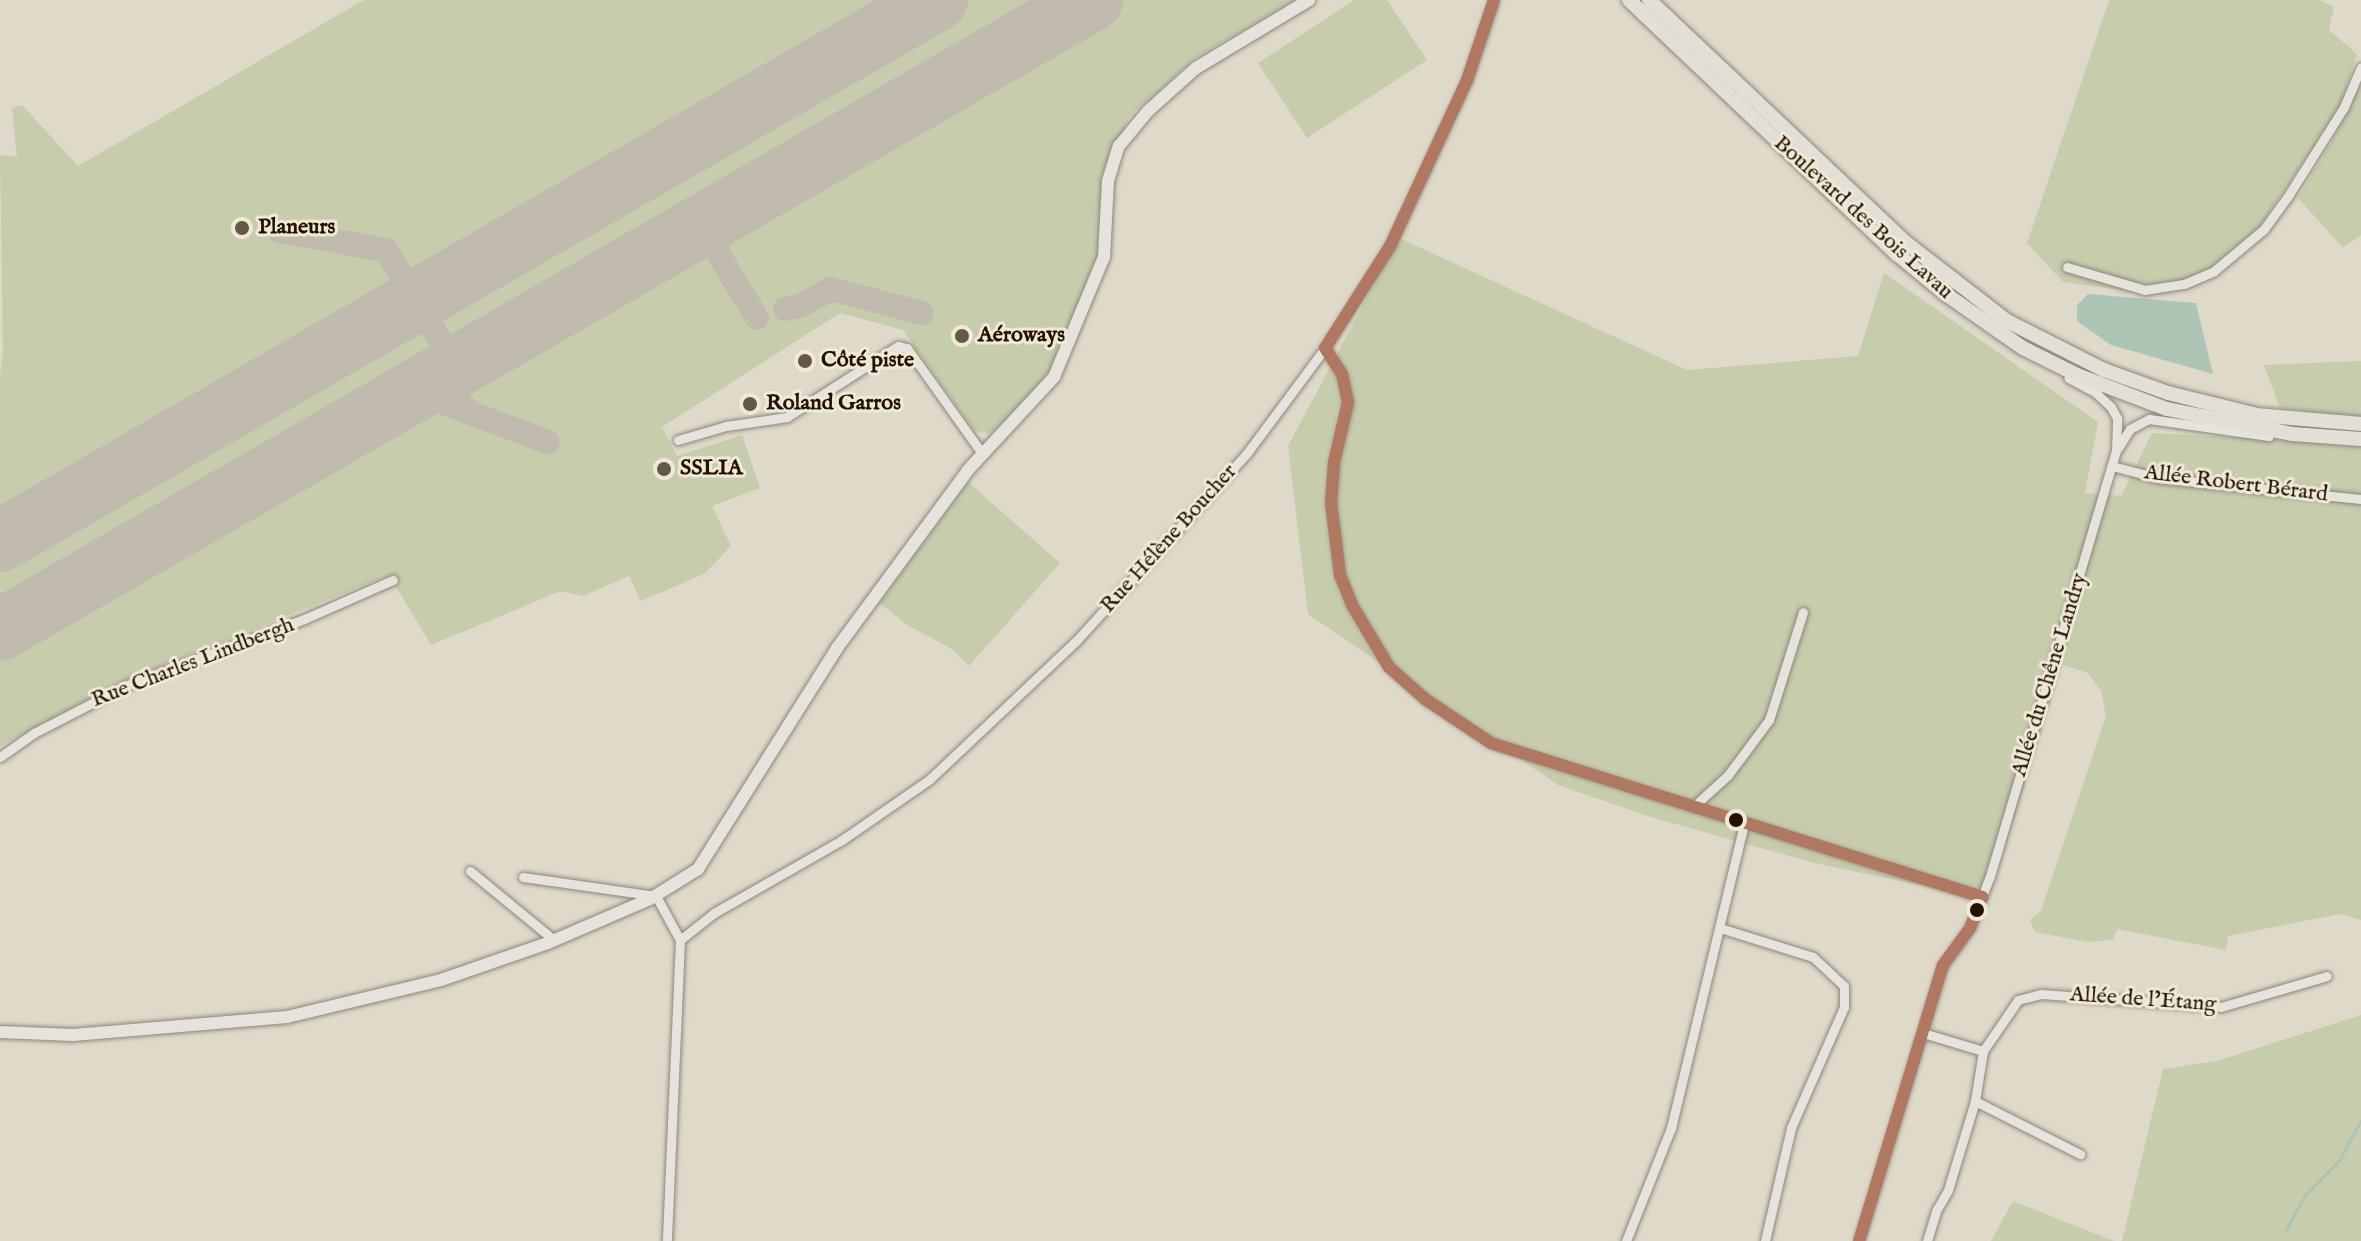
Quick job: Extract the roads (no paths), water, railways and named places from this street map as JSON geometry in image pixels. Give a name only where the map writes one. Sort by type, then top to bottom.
[{"type":"main road","name":"Boulevard des Bois Lavau","points":[[1629,0],[1897,254],[1947,295],[2023,348],[2077,375],[2167,409],[2292,434],[2361,439]]},
{"type":"main road","name":"Boulevard des Bois Lavau","points":[[1649,0],[1905,242],[2007,321],[2104,370],[2168,393],[2257,415],[2361,424]]},
{"type":"street","points":[[0,1032],[73,1035],[287,1017],[441,980],[554,940],[656,896],[698,869],[837,648],[982,453],[1039,395],[1063,360],[1104,257],[1106,194],[1112,165],[1130,131],[1196,68],[1309,0]]},
{"type":"street","name":"Rue Hélène Boucher","points":[[680,940],[714,913],[842,840],[930,779],[1077,640],[1247,453],[1325,348],[1390,246],[1467,80],[1494,0]]},
{"type":"street","points":[[2067,267],[2145,290],[2184,284],[2214,271],[2264,229],[2288,196],[2344,107],[2361,67]]},
{"type":"street","points":[[678,440],[726,426],[787,417],[898,346],[907,348],[982,453]]},
{"type":"street","points":[[1325,348],[1342,374],[1348,402],[1334,462],[1331,503],[1340,575],[1352,605],[1389,667],[1425,699],[1491,743],[1982,897]]},
{"type":"street","name":"Allée du Chêne Landry","points":[[1859,1241],[1943,965],[1970,928],[1982,897],[2116,451],[2117,418],[2111,407],[2095,392],[2042,364],[2023,348]]},
{"type":"street","name":"Allée du Chêne Landry","points":[[2116,451],[2130,429],[2149,419],[2267,436],[2292,434]]},
{"type":"street","name":"Allée Robert Bérard","points":[[2112,466],[2158,478],[2361,499]]},
{"type":"street","name":"Rue Charles Lindbergh","points":[[0,757],[34,733],[125,686],[304,619],[393,580]]},
{"type":"street","points":[[1693,807],[1728,775],[1769,720],[1803,612]]},
{"type":"street","points":[[1626,1241],[1671,1128],[1744,823]]},
{"type":"street","points":[[470,871],[489,891],[531,919],[554,940]]},
{"type":"street","points":[[523,877],[656,896]]},
{"type":"street","points":[[656,896],[680,940],[667,1241]]},
{"type":"street","points":[[1720,928],[1813,957],[1844,986],[1844,1007],[1791,1128],[1765,1241]]},
{"type":"street","name":"Allée de l’Étang","points":[[1983,1051],[2009,1009],[2030,995],[2104,997],[2221,1007],[2327,976]]},
{"type":"street","points":[[1923,1033],[1983,1051],[1975,1101],[1948,1190],[1936,1211],[1927,1241]]},
{"type":"street","points":[[1975,1101],[2080,1154]]},
{"type":"waterway","points":[[2285,1231],[2305,1195],[2340,1159],[2361,1120]]},
{"type":"place","name":"Planeurs","points":[[242,228]]},
{"type":"place","name":"Aéroways","points":[[962,336]]},
{"type":"place","name":"Côté piste","points":[[805,361]]},
{"type":"place","name":"Roland Garros","points":[[750,404]]},
{"type":"place","name":"SSLIA","points":[[664,469]]}]
